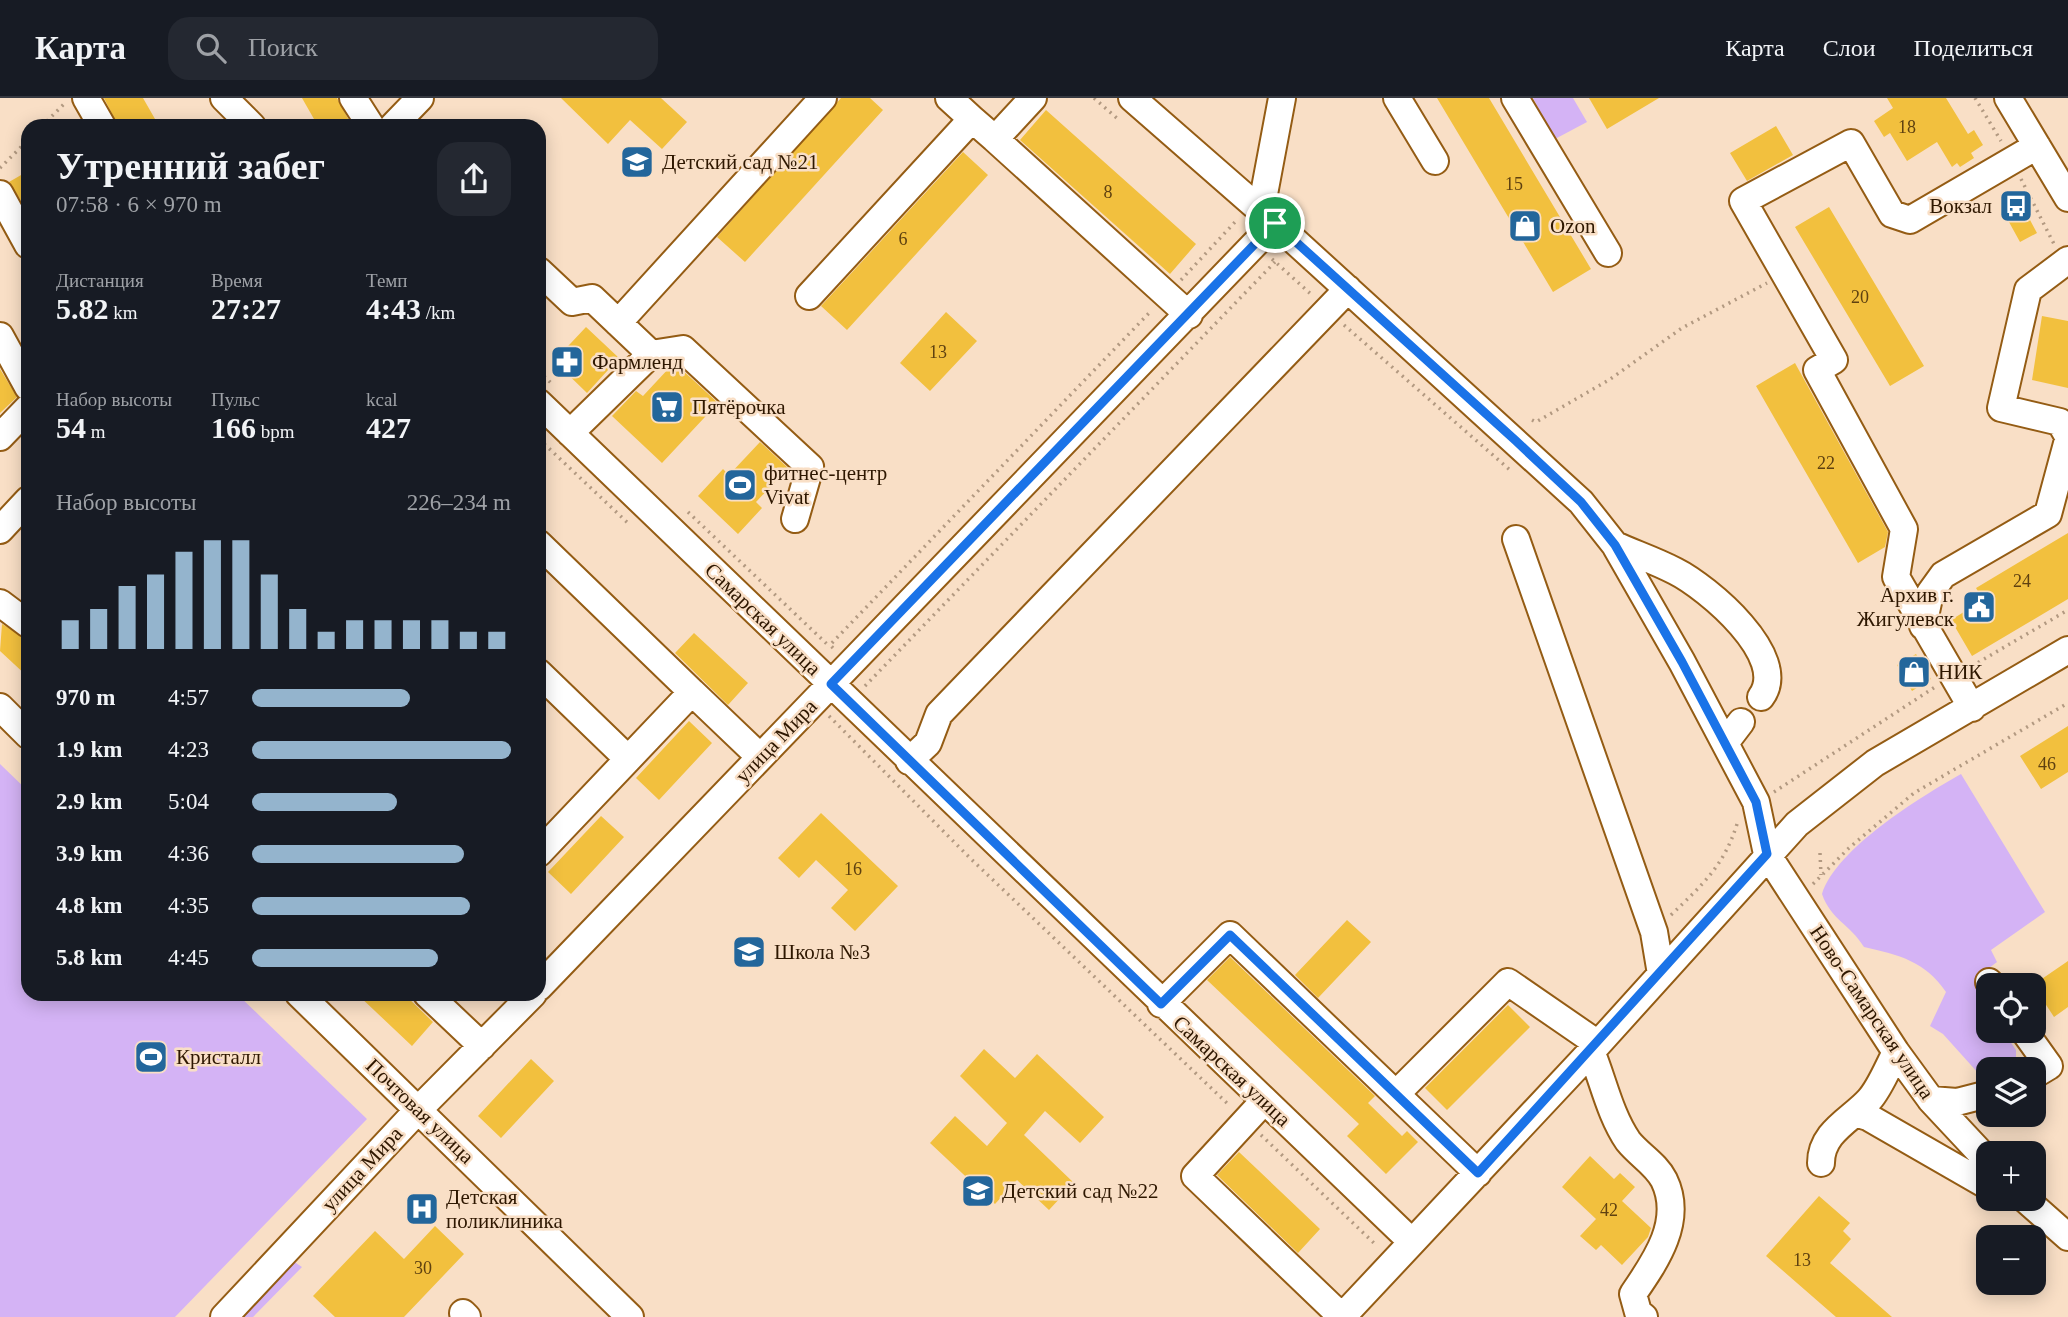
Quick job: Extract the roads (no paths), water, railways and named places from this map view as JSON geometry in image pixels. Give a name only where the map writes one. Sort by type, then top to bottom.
[{"type":"street","points":[[86,98],[98,119]]},
{"type":"street","points":[[224,98],[245,119]]},
{"type":"street","points":[[353,98],[366,119]]},
{"type":"street","points":[[400,119],[420,98]]},
{"type":"street","points":[[618,323],[823,98]]},
{"type":"street","points":[[949,98],[1189,314]]},
{"type":"street","points":[[995,139],[1033,98]]},
{"type":"street","points":[[1132,98],[1268,217],[1581,502],[1615,545],[1725,743],[1756,802],[1767,854]]},
{"type":"street","points":[[1268,217],[1282,98]]},
{"type":"street","points":[[1397,98],[1435,161]]},
{"type":"street","points":[[1515,98],[1608,253]]},
{"type":"street","points":[[2008,98],[2068,198]]},
{"type":"street","points":[[809,296],[972,119]]},
{"type":"street","points":[[1972,708],[1896,577],[1904,529],[1817,370],[1833,360],[1743,201],[1851,143],[1892,214],[1910,220],[2037,146]]},
{"type":"street","points":[[0,194],[21,232]]},
{"type":"street","name":"улица Мира","points":[[546,980],[760,757],[828,696],[1189,314],[1268,217]]},
{"type":"street","points":[[1923,626],[1930,593],[1943,575],[2048,514],[2068,438],[2060,422],[2001,408],[2028,290],[2066,262]]},
{"type":"street","points":[[546,278],[572,302],[592,299],[651,354]]},
{"type":"street","points":[[909,761],[928,743],[939,714],[1348,289]]},
{"type":"street","points":[[0,336],[21,374]]},
{"type":"street","points":[[570,433],[651,354],[683,349],[810,467],[795,519]]},
{"type":"street","name":"Самарская улица","points":[[546,410],[828,696],[909,761],[1412,1242]]},
{"type":"street","points":[[0,437],[21,415]]},
{"type":"street","points":[[0,530],[21,508]]},
{"type":"street","points":[[1516,539],[1654,932],[1661,974]]},
{"type":"street","points":[[1615,545],[1677,572],[1733,614],[1765,656],[1766,691],[1761,697]]},
{"type":"street","points":[[546,551],[760,757]]},
{"type":"street","points":[[0,603],[21,619]]},
{"type":"street","points":[[1264,1101],[1195,1176],[1342,1317],[1595,1048],[1767,854],[1797,824],[1875,763],[2068,650]]},
{"type":"street","points":[[546,680],[628,759]]},
{"type":"street","points":[[546,846],[692,692]]},
{"type":"street","points":[[0,708],[21,728]]},
{"type":"street","points":[[1725,743],[1741,722]]},
{"type":"street","name":"Ново-Самарская улица","points":[[1767,854],[1896,1052],[1931,1100],[1976,1148]]},
{"type":"street","points":[[1161,1004],[1230,935],[1478,1173]]},
{"type":"street","points":[[1396,1094],[1508,982],[1595,1048],[1618,1122],[1629,1142],[1665,1181],[1670,1214],[1667,1232],[1660,1254],[1633,1294],[1638,1312],[1644,1317]]},
{"type":"street","name":"Почтовая улица","points":[[306,1001],[630,1317]]},
{"type":"street","points":[[434,1001],[482,1046]]},
{"type":"street","name":"улица Мира","points":[[224,1317],[419,1109],[526,1001]]},
{"type":"street","points":[[1821,1163],[1821,1152],[1836,1129],[1871,1098],[1896,1052]]},
{"type":"street","points":[[1931,1100],[1957,1102],[1976,1097]]},
{"type":"street","points":[[1855,1113],[1868,1117],[1976,1178]]},
{"type":"street","points":[[2038,1211],[2068,1237]]},
{"type":"place","name":"Детский сад №21","points":[[637,162]]},
{"type":"place","name":"Вокзал","points":[[2016,206]]},
{"type":"place","name":"Ozon","points":[[1525,226]]},
{"type":"place","name":"Фармленд","points":[[567,362]]},
{"type":"place","name":"Пятёрочка","points":[[667,407]]},
{"type":"place","name":"фитнес-центр Vivat","points":[[740,485]]},
{"type":"place","name":"Архив г. Жигулевск","points":[[1979,607]]},
{"type":"place","name":"НИК","points":[[1914,672]]},
{"type":"place","name":"Школа №3","points":[[749,952]]},
{"type":"place","name":"Кристалл","points":[[151,1057]]},
{"type":"place","name":"Детский сад №22","points":[[978,1191]]},
{"type":"place","name":"Детская поликлиника","points":[[422,1209]]}]
